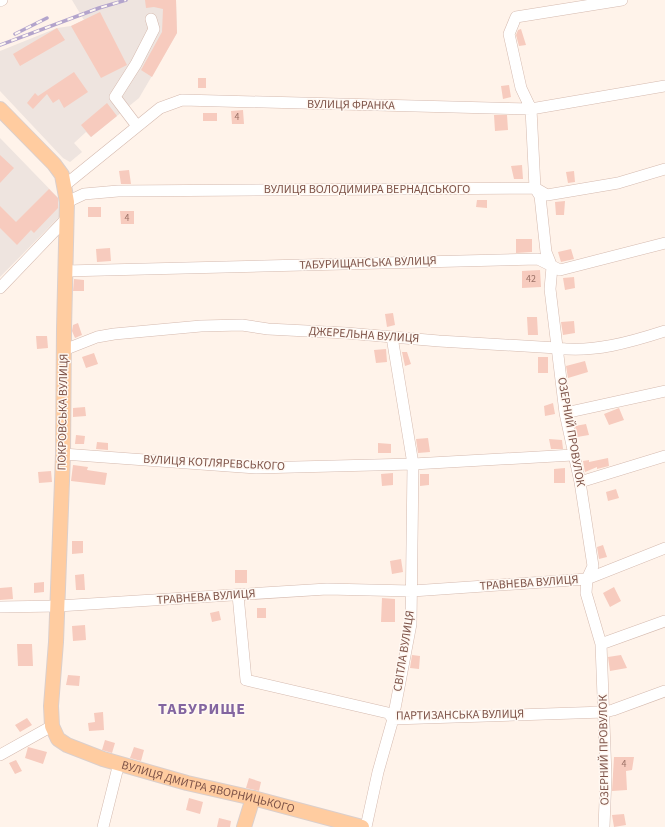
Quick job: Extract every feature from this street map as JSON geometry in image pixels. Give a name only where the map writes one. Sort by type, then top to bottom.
[{"type":"main road","name":"ПОКРОВСЬКА ВУЛИЦЯ","points":[[0,109],[54,164],[62,175],[67,202],[63,454],[58,606],[51,706],[52,726],[58,739]]},
{"type":"main road","name":"ВУЛИЦЯ ДМИТРА ЯВОРНИЦЬКОГО","points":[[58,739],[67,746],[81,752],[187,783],[253,798],[362,827]]},
{"type":"main road","points":[[244,827],[253,798]]},
{"type":"street","name":"ОЗЕРНИЙ ПРОВУЛОК","points":[[604,827],[606,776],[605,712],[601,644],[586,593],[587,579],[593,566],[580,482],[565,413],[550,289],[552,267],[546,252],[540,196],[535,188],[531,109],[521,88],[509,34],[516,17],[622,0]]},
{"type":"street","points":[[137,126],[115,97],[136,64],[154,29],[151,19]]},
{"type":"street","name":"ВУЛИЦЯ ФРАНКА","points":[[65,185],[160,108],[182,100],[531,109],[665,86]]},
{"type":"street","name":"ВУЛИЦЯ ВОЛОДИМИРА ВЕРНАДСЬКОГО","points":[[67,202],[84,194],[118,191],[535,188],[547,195],[618,183],[665,169]]},
{"type":"street","points":[[0,288],[66,219]]},
{"type":"street","name":"ТАБУРИЩАНСЬКА ВУЛИЦЯ","points":[[65,271],[538,259],[560,270],[665,243]]},
{"type":"street","name":"ДЖЕРЕЛЬНА ВУЛИЦЯ","points":[[64,350],[98,337],[114,334],[201,326],[242,326],[570,350],[594,348],[636,340],[665,331]]},
{"type":"street","points":[[392,337],[413,464],[412,591]]},
{"type":"street","points":[[565,413],[665,391]]},
{"type":"street","name":"ВУЛИЦЯ КОТЛЯРЕВСЬКОГО","points":[[63,454],[256,468],[413,464],[573,455]]},
{"type":"street","points":[[580,482],[665,456]]},
{"type":"street","name":"ТРАВНЕВА ВУЛИЦЯ","points":[[0,607],[58,606],[327,589],[412,591],[587,579],[665,548]]},
{"type":"street","name":"СВІТЛА ВУЛИЦЯ","points":[[366,827],[378,772],[393,718],[411,624],[412,591]]},
{"type":"street","name":"ПАРТИЗАНСЬКА ВУЛИЦЯ","points":[[238,595],[246,680],[388,714],[393,718],[605,712],[665,692]]},
{"type":"street","points":[[601,644],[665,621]]},
{"type":"street","points":[[0,756],[52,726]]},
{"type":"street","points":[[103,827],[119,763]]},
{"type":"shaded area","points":[[72,0],[176,0],[177,33],[139,98],[91,137],[86,132],[74,143],[82,152],[70,162],[63,158],[0,91],[0,51],[57,28],[71,26],[84,20]]},
{"type":"shaded area","points":[[0,138],[63,203],[63,213],[0,277]]},
{"type":"building","points":[[145,0],[176,0],[177,33],[152,77],[141,70],[162,32],[163,9],[154,7],[146,8]]},
{"type":"building","points":[[100,12],[127,65],[101,78],[71,26]]},
{"type":"building","points":[[57,28],[65,40],[20,66],[13,54]]},
{"type":"building","points":[[521,29],[526,45],[519,46],[516,35],[518,30]]},
{"type":"building","points":[[74,72],[88,92],[64,108],[59,99],[53,103],[47,94],[33,109],[27,103],[35,93],[38,96]]},
{"type":"building","points":[[198,78],[206,78],[206,88],[198,88]]},
{"type":"building","points":[[509,85],[511,97],[503,99],[501,86]]},
{"type":"building","points":[[107,103],[117,116],[91,137],[81,125]]},
{"type":"building","points":[[243,110],[244,124],[232,124],[231,111]]},
{"type":"building","points":[[203,113],[217,113],[217,121],[203,121]]},
{"type":"building","points":[[494,115],[507,115],[508,130],[495,131]]},
{"type":"building","points":[[0,155],[14,168],[0,183]]},
{"type":"building","points":[[522,165],[523,179],[514,179],[511,166]]},
{"type":"building","points":[[129,170],[131,184],[121,184],[119,171]]},
{"type":"building","points":[[574,171],[575,182],[568,183],[566,172]]},
{"type":"building","points":[[49,189],[58,198],[58,208],[34,233],[31,230],[17,245],[0,228],[0,206],[16,222]]},
{"type":"building","points":[[477,200],[487,200],[487,208],[476,207]]},
{"type":"building","points":[[565,201],[564,215],[556,215],[555,202]]},
{"type":"building","points":[[88,207],[101,207],[101,217],[88,217]]},
{"type":"building","points":[[120,211],[134,211],[134,224],[121,224]]},
{"type":"building","points":[[516,239],[532,239],[532,252],[516,253]]},
{"type":"building","points":[[110,248],[111,261],[97,262],[96,249]]},
{"type":"building","points":[[571,249],[574,259],[561,262],[558,252]]},
{"type":"building","points":[[540,270],[541,287],[522,288],[522,271]]},
{"type":"building","points":[[574,277],[575,288],[565,290],[563,278]]},
{"type":"building","points":[[74,279],[84,280],[84,291],[73,291]]},
{"type":"building","points":[[393,313],[395,325],[387,327],[385,314]]},
{"type":"building","points":[[527,317],[537,317],[538,335],[528,335]]},
{"type":"building","points":[[574,321],[575,333],[563,335],[561,322]]},
{"type":"building","points":[[78,323],[82,335],[75,338],[72,331],[73,325]]},
{"type":"building","points":[[36,336],[47,336],[48,348],[37,349]]},
{"type":"building","points":[[386,349],[387,362],[376,363],[374,350]]},
{"type":"building","points":[[402,352],[407,352],[411,364],[405,366]]},
{"type":"building","points":[[94,353],[98,364],[86,368],[82,357]]},
{"type":"building","points":[[538,357],[548,357],[548,373],[538,373]]},
{"type":"building","points":[[585,361],[588,372],[568,378],[566,366]]},
{"type":"building","points":[[553,403],[555,414],[545,416],[544,406]]},
{"type":"building","points":[[85,407],[86,416],[73,417],[73,408]]},
{"type":"building","points":[[619,408],[624,420],[609,425],[604,414]]},
{"type":"building","points":[[586,424],[589,435],[577,437],[575,426]]},
{"type":"building","points":[[76,435],[85,436],[84,444],[75,444]]},
{"type":"building","points":[[428,438],[430,452],[418,453],[416,439]]},
{"type":"building","points":[[549,439],[562,440],[563,449],[551,449]]},
{"type":"building","points":[[97,442],[108,443],[108,450],[96,449]]},
{"type":"building","points":[[378,443],[391,444],[391,453],[378,453]]},
{"type":"building","points":[[608,458],[609,466],[597,469],[597,467],[585,472],[583,461],[589,460],[589,462]]},
{"type":"building","points":[[73,465],[88,467],[87,470],[107,473],[105,485],[71,481]]},
{"type":"building","points":[[565,468],[565,483],[554,483],[554,469]]},
{"type":"building","points":[[51,471],[52,482],[39,483],[38,472]]},
{"type":"building","points":[[393,473],[393,485],[382,486],[381,474]]},
{"type":"building","points":[[420,474],[429,474],[429,485],[420,486]]},
{"type":"building","points":[[616,489],[619,498],[608,501],[606,492]]},
{"type":"building","points":[[72,541],[83,541],[83,553],[72,554]]},
{"type":"building","points":[[603,545],[607,557],[599,559],[597,547]]},
{"type":"building","points":[[401,559],[403,572],[392,574],[390,561]]},
{"type":"building","points":[[235,570],[247,570],[247,583],[235,583]]},
{"type":"building","points":[[84,574],[85,590],[76,590],[75,575]]},
{"type":"building","points":[[44,582],[44,592],[34,593],[34,583]]},
{"type":"building","points":[[12,587],[13,599],[0,600],[0,588]]},
{"type":"building","points":[[614,587],[621,601],[610,607],[603,593]]},
{"type":"building","points":[[382,598],[395,599],[395,622],[381,622]]},
{"type":"building","points":[[257,608],[266,608],[266,618],[257,618]]},
{"type":"building","points":[[219,611],[221,620],[212,622],[210,613]]},
{"type":"building","points":[[85,625],[86,640],[73,641],[72,626]]},
{"type":"building","points":[[17,644],[32,644],[33,666],[18,666]]},
{"type":"building","points":[[412,655],[420,656],[419,669],[410,668]]},
{"type":"building","points":[[621,655],[627,668],[610,671],[608,657]]},
{"type":"building","points":[[68,675],[80,676],[79,686],[66,685]]},
{"type":"building","points":[[103,712],[104,730],[89,731],[88,723],[95,722],[94,713]]},
{"type":"building","points":[[27,718],[32,725],[20,732],[15,725]]},
{"type":"building","points":[[105,740],[115,743],[112,753],[102,750]]},
{"type":"building","points":[[28,747],[47,752],[43,764],[25,758]]},
{"type":"building","points":[[134,747],[144,750],[141,761],[130,758]]},
{"type":"building","points":[[614,757],[634,757],[632,770],[626,771],[627,790],[612,791]]},
{"type":"building","points":[[16,760],[22,771],[15,774],[9,763]]},
{"type":"building","points":[[249,778],[261,782],[259,791],[246,788]]},
{"type":"building","points":[[189,798],[203,802],[200,814],[186,810]]},
{"type":"building","points":[[624,814],[626,825],[614,827],[612,815]]},
{"type":"building","points":[[219,818],[231,821],[230,827],[217,827]]},
{"type":"railway","points":[[0,45],[99,8],[126,0]]},
{"type":"railway","points":[[15,34],[47,18]]},
{"type":"district","name":"ТАБУРИЩЕ","points":[[202,709]]}]
